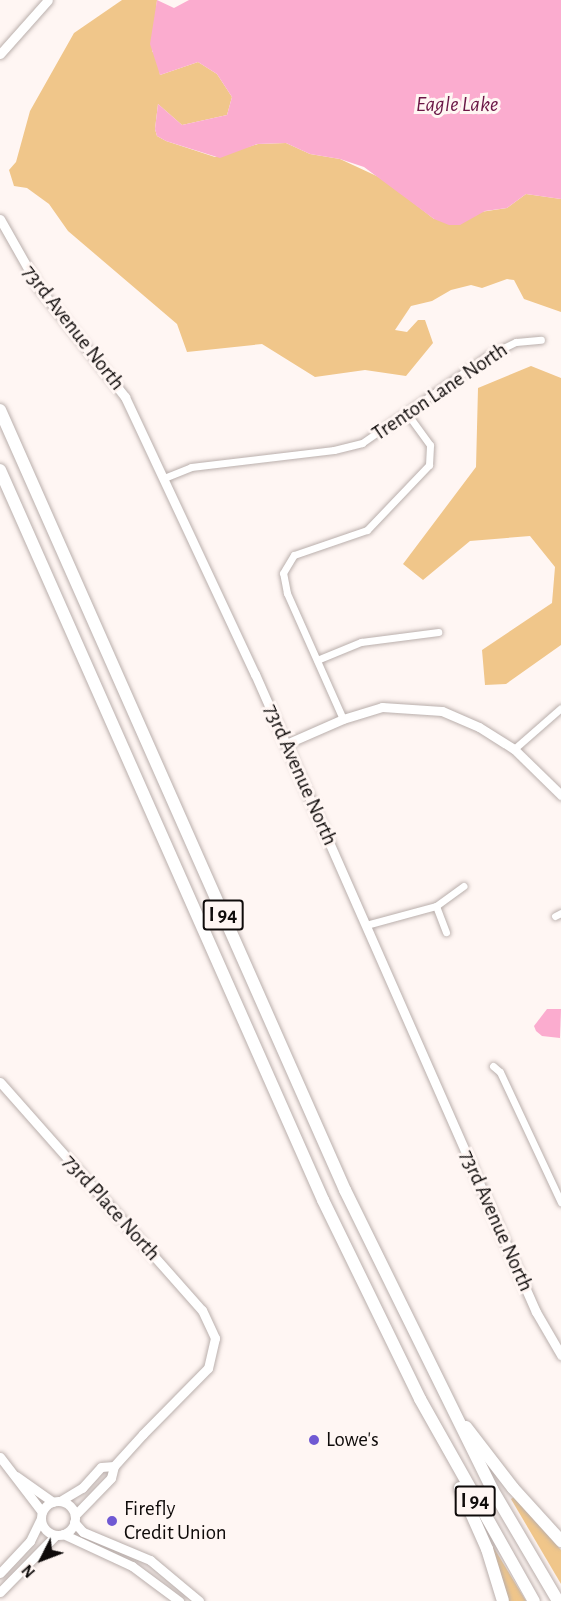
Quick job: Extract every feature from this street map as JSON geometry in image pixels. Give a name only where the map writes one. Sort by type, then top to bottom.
[{"type":"highway","name":"I 94","points":[[0,410],[345,1190],[492,1488],[558,1601]]},
{"type":"highway","name":"I 94","points":[[0,470],[323,1200],[420,1399],[534,1601]]},
{"type":"highway","points":[[420,1399],[484,1542],[503,1601]]},
{"type":"highway","points":[[456,1416],[561,1541]]},
{"type":"street","points":[[0,54],[48,0]]},
{"type":"street","name":"73rd Avenue North","points":[[0,219],[39,288],[119,386],[164,478],[286,744],[536,1312],[561,1355]]},
{"type":"street","name":"Trenton Lane North","points":[[164,478],[191,467],[348,447],[375,437],[487,356],[516,342],[541,340]]},
{"type":"street","points":[[343,719],[287,593],[284,568],[294,555],[367,530],[429,465],[430,445],[407,413]]},
{"type":"street","points":[[317,660],[361,642],[438,632]]},
{"type":"street","points":[[286,744],[343,719],[382,707],[422,708],[461,718],[514,749],[561,795]]},
{"type":"street","points":[[514,749],[561,708]]},
{"type":"street","points":[[366,925],[436,906],[465,886]]},
{"type":"street","points":[[436,906],[446,932]]},
{"type":"street","points":[[493,1066],[500,1072],[561,1202]]},
{"type":"street","name":"73rd Place North","points":[[0,1082],[202,1310],[214,1338],[208,1368],[114,1466]]},
{"type":"street","points":[[0,1457],[16,1476],[42,1515],[44,1527],[132,1566],[179,1601]]},
{"type":"street","points":[[0,1574],[30,1541],[42,1515],[57,1502],[82,1488],[101,1467],[114,1466],[111,1478],[59,1534],[0,1592]]},
{"type":"street","points":[[16,1476],[57,1502],[69,1506],[83,1532],[150,1560],[199,1601]]},
{"type":"shaded area","points":[[122,0],[157,0],[152,51],[158,59],[160,75],[198,62],[217,74],[232,97],[227,115],[182,125],[158,104],[155,129],[157,136],[166,141],[215,157],[258,144],[286,143],[310,154],[340,159],[383,179],[434,219],[507,208],[526,194],[561,199],[561,312],[524,299],[514,280],[507,279],[482,288],[471,285],[451,290],[432,301],[411,306],[395,330],[407,332],[418,320],[425,320],[433,343],[406,376],[365,370],[315,377],[262,344],[187,352],[177,324],[68,231],[49,204],[27,188],[14,186],[9,170],[16,162],[30,111],[74,33]]},
{"type":"shaded area","points":[[531,366],[561,378],[561,645],[506,684],[485,685],[482,650],[552,603],[555,567],[530,536],[470,541],[423,580],[403,564],[476,467],[478,388]]},
{"type":"shaded area","points":[[514,1497],[561,1550],[561,1584],[511,1499]]},
{"type":"shaded area","points":[[486,1535],[526,1601],[506,1601]]},
{"type":"water","name":"Eagle Lake","points":[[157,0],[174,8],[189,0],[561,0],[561,199],[526,194],[507,208],[485,211],[460,225],[449,225],[434,219],[364,167],[340,159],[310,154],[286,143],[257,144],[220,158],[166,141],[157,136],[155,129],[158,104],[182,125],[227,115],[232,97],[217,74],[198,62],[160,75],[150,44]]},
{"type":"water","points":[[547,1009],[561,1009],[560,1038],[542,1036],[536,1031],[534,1026]]},
{"type":"place","name":"Lowe's","points":[[314,1440]]},
{"type":"place","name":"Firefly Credit Union","points":[[112,1521]]}]
